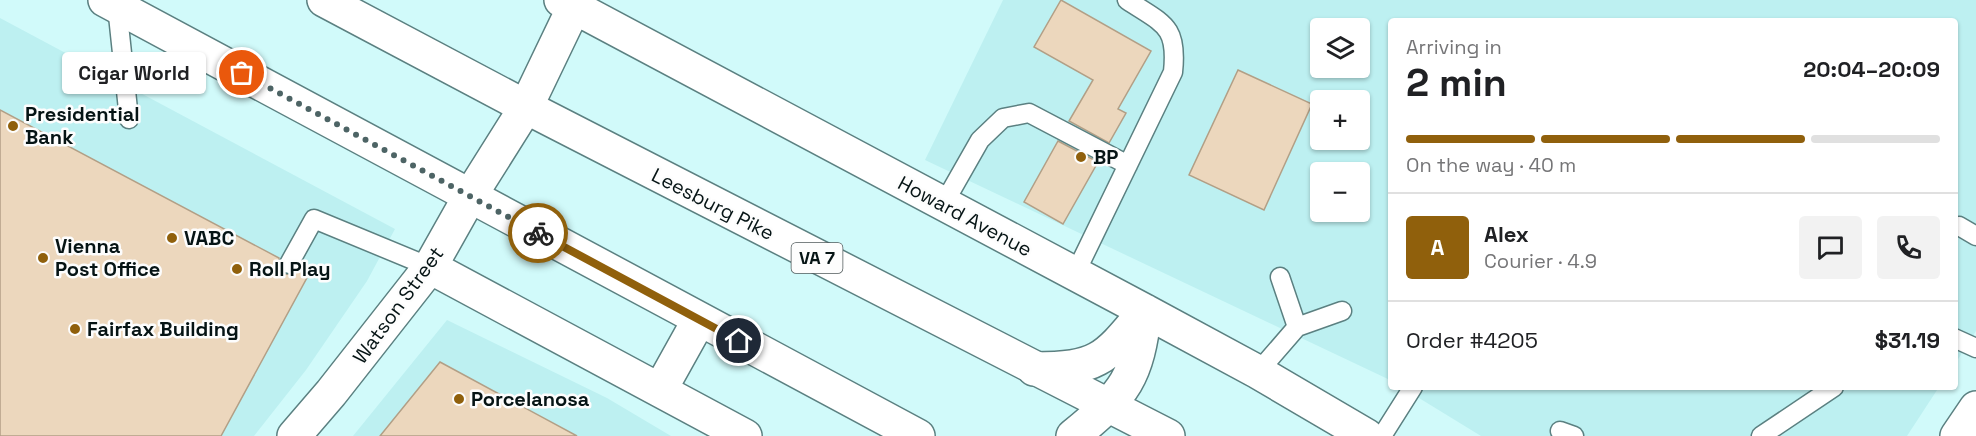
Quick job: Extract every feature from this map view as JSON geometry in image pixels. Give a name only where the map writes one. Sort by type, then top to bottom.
[{"type":"main road","name":"Leesburg Pike","points":[[324,0],[356,8],[526,107],[1168,436]]},
{"type":"main road","points":[[111,3],[918,436]]},
{"type":"main road","name":"Watson Street","points":[[294,436],[331,393],[430,267],[470,196],[526,107],[580,5]]},
{"type":"main road","name":"Howard Avenue","points":[[580,5],[943,205],[1145,310],[1258,372],[1367,436]]},
{"type":"main road","points":[[430,267],[745,436]]},
{"type":"main road","points":[[1034,369],[1084,366],[1101,357],[1119,343],[1145,310]]},
{"type":"main road","points":[[1074,436],[1110,406],[1131,374],[1140,352],[1145,310]]},
{"type":"main road","points":[[660,390],[699,320]]},
{"type":"main road","points":[[1957,436],[1976,408]]},
{"type":"lane","points":[[1075,274],[1173,72],[1176,47],[1166,25],[1127,0]]},
{"type":"lane","points":[[111,3],[129,119]]},
{"type":"lane","points":[[943,205],[980,140],[1003,118],[1029,113],[1128,165]]},
{"type":"lane","points":[[289,264],[314,219],[430,267]]},
{"type":"lane","points":[[1959,225],[1976,236]]},
{"type":"lane","points":[[1280,277],[1297,327]]},
{"type":"lane","points":[[1258,372],[1297,327],[1342,311]]},
{"type":"lane","points":[[1958,340],[1976,348]]},
{"type":"lane","points":[[1382,436],[1411,390]]},
{"type":"lane","points":[[1761,436],[1830,390]]},
{"type":"shaded area","points":[[1003,0],[1976,0],[1976,331],[1958,359],[1958,18],[1388,18],[1388,379],[925,160]]},
{"type":"shaded area","points":[[0,18],[395,229],[367,281],[306,370],[254,436],[0,436]]},
{"type":"shaded area","points":[[447,320],[607,398],[671,436],[353,436]]},
{"type":"shaded area","points":[[1406,390],[1937,390],[1907,436],[1481,436]]},
{"type":"building","points":[[1061,0],[1151,51],[1118,109],[1126,113],[1109,143],[1069,121],[1093,80],[1034,47]]},
{"type":"building","points":[[1238,70],[1310,103],[1310,108],[1264,210],[1189,175]]},
{"type":"building","points":[[0,110],[279,258],[279,269],[284,274],[294,274],[299,269],[309,274],[221,436],[0,436]]},
{"type":"building","points":[[1058,141],[1098,162],[1063,224],[1024,202]]},
{"type":"building","name":"Porcelanosa","points":[[440,362],[577,436],[380,436]]},
{"type":"way so far","points":[[242,73],[538,233]]},
{"type":"place","name":"Cigar World","points":[[242,73]]},
{"type":"place","name":"Presidential Bank","points":[[13,126]]},
{"type":"place","name":"BP","points":[[1081,157]]},
{"type":"place","name":"VABC","points":[[172,238]]},
{"type":"place","name":"Vienna Post Office","points":[[43,258]]},
{"type":"place","name":"Roll Play","points":[[237,269]]},
{"type":"place","name":"Fairfax Building","points":[[75,329]]},
{"type":"place","name":"Porcelanosa","points":[[459,399]]},
{"type":"route","points":[[538,233],[739,341]]}]
